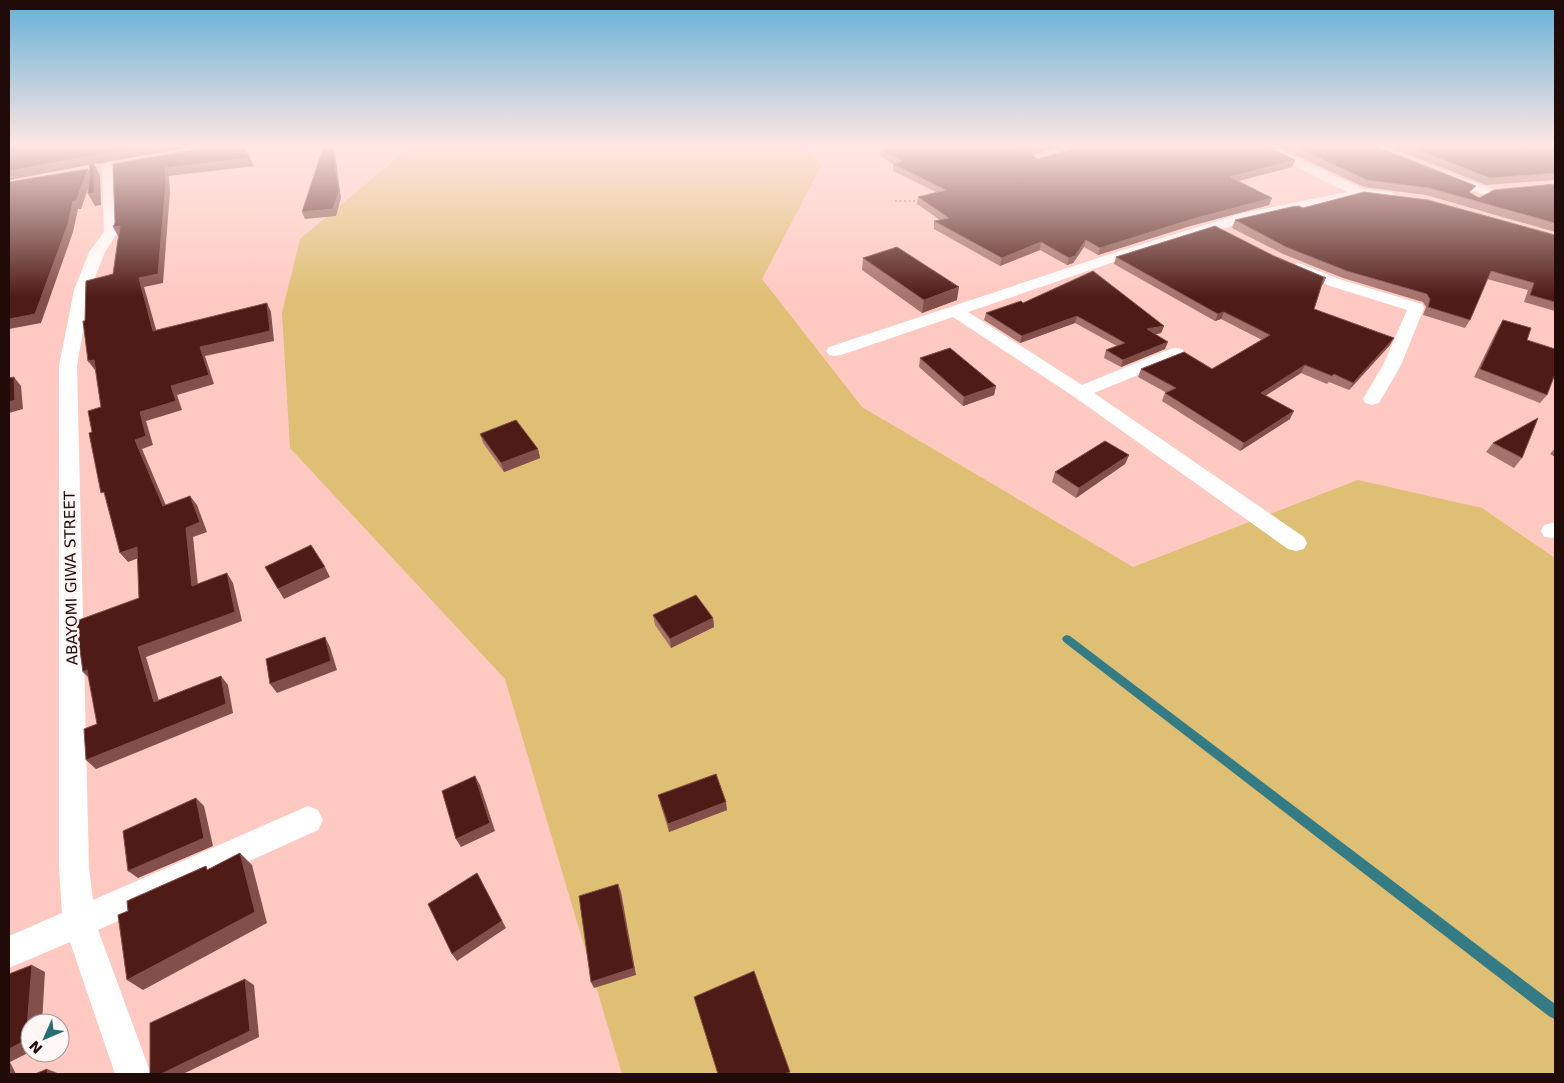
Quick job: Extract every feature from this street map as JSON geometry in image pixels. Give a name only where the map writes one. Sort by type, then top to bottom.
[{"type":"street","name":"ABAYOMI GIWA STREET","points":[[111,196],[111,232],[97,252],[82,290],[68,366],[74,868],[79,922],[133,1074]]},
{"type":"street","points":[[835,351],[1109,259],[1214,226],[1248,216],[1348,196]]},
{"type":"street","points":[[1383,196],[1405,198]]},
{"type":"street","points":[[1472,201],[1479,196]]},
{"type":"street","points":[[1214,226],[1238,238]]},
{"type":"street","points":[[1285,262],[1336,283],[1416,308],[1392,365],[1372,399]]},
{"type":"street","points":[[955,311],[1080,392],[1296,543]]},
{"type":"street","points":[[1080,392],[1176,353]]},
{"type":"street","points":[[9,952],[308,820]]},
{"type":"path","points":[[896,201],[924,200]]},
{"type":"shaded area","points":[[352,196],[806,196],[762,279],[862,407],[1133,567],[1358,480],[1482,508],[1555,558],[1555,1074],[622,1074],[505,679],[290,448],[282,313],[300,239]]},
{"type":"building","points":[[9,196],[78,196],[76,201],[73,201],[68,224],[35,314],[9,319]]},
{"type":"building","points":[[114,196],[165,196],[158,274],[139,278],[153,331],[267,303],[270,331],[200,347],[209,375],[171,386],[176,401],[140,412],[146,436],[135,440],[163,506],[190,496],[200,522],[186,528],[192,586],[227,573],[235,612],[138,647],[154,702],[221,676],[226,704],[86,760],[84,729],[97,724],[87,670],[83,672],[76,621],[139,598],[137,547],[120,553],[104,492],[101,493],[89,433],[92,432],[88,411],[101,407],[94,360],[88,361],[83,321],[85,321],[86,281],[113,274],[120,226],[113,227],[115,223]]},
{"type":"building","points":[[307,196],[337,196],[333,209],[302,212]]},
{"type":"building","points":[[1267,196],[1272,198],[1193,219],[1100,248],[1086,240],[1075,256],[1069,258],[1041,242],[1002,258],[934,221],[949,218],[918,197]]},
{"type":"building","points":[[1351,196],[1392,196],[1428,200],[1555,235],[1555,302],[1530,295],[1534,283],[1491,271],[1470,320],[1428,307],[1430,299],[1427,294],[1347,271],[1286,247],[1235,220],[1291,207],[1299,206],[1303,208]]},
{"type":"building","points":[[1456,196],[1475,196],[1479,198],[1484,196],[1555,196],[1555,223]]},
{"type":"building","points":[[1215,226],[1274,256],[1324,277],[1314,309],[1394,338],[1353,383],[1334,374],[1332,376],[1305,365],[1261,393],[1294,411],[1244,443],[1165,393],[1176,388],[1141,369],[1184,352],[1212,369],[1270,335],[1224,312],[1218,314],[1116,257]]},
{"type":"building","points":[[897,247],[959,287],[924,300],[863,258]]},
{"type":"building","points":[[1093,271],[1164,326],[1147,329],[1168,342],[1123,360],[1106,350],[1125,343],[1077,316],[1022,336],[986,313],[1021,301],[1023,303]]},
{"type":"building","points":[[1503,320],[1531,328],[1527,340],[1555,349],[1555,374],[1547,395],[1480,369]]},
{"type":"building","points":[[950,348],[996,386],[964,397],[920,358]]},
{"type":"building","points":[[14,377],[15,400],[9,402],[9,378]]},
{"type":"building","points":[[1538,418],[1522,458],[1493,443]]},
{"type":"building","points":[[516,420],[538,449],[501,463],[480,434]]},
{"type":"building","points":[[1105,441],[1129,455],[1079,488],[1055,472]]},
{"type":"building","points":[[311,545],[325,567],[278,589],[265,567]]},
{"type":"building","points":[[696,595],[713,618],[670,639],[653,615]]},
{"type":"building","points":[[325,637],[331,661],[270,684],[266,659]]},
{"type":"building","points":[[716,774],[726,802],[668,824],[658,795]]},
{"type":"building","points":[[475,776],[490,823],[456,839],[442,791]]},
{"type":"building","points":[[196,798],[204,838],[128,871],[123,831]]},
{"type":"building","points":[[240,853],[255,912],[127,980],[118,915],[128,911],[127,901],[206,866],[207,870]]},
{"type":"building","points":[[477,873],[502,921],[452,954],[428,904]]},
{"type":"building","points":[[618,884],[634,968],[591,982],[579,896]]},
{"type":"building","points":[[32,965],[28,1013],[20,1013],[20,1043],[9,1049],[9,974]]},
{"type":"building","points":[[754,971],[790,1072],[784,1074],[718,1074],[694,997]]},
{"type":"building","points":[[245,979],[250,1031],[161,1074],[150,1074],[150,1023]]},
{"type":"building","points":[[47,1069],[48,1074],[35,1074]]},
{"type":"waterway","points":[[1067,639],[1555,1012]]}]
